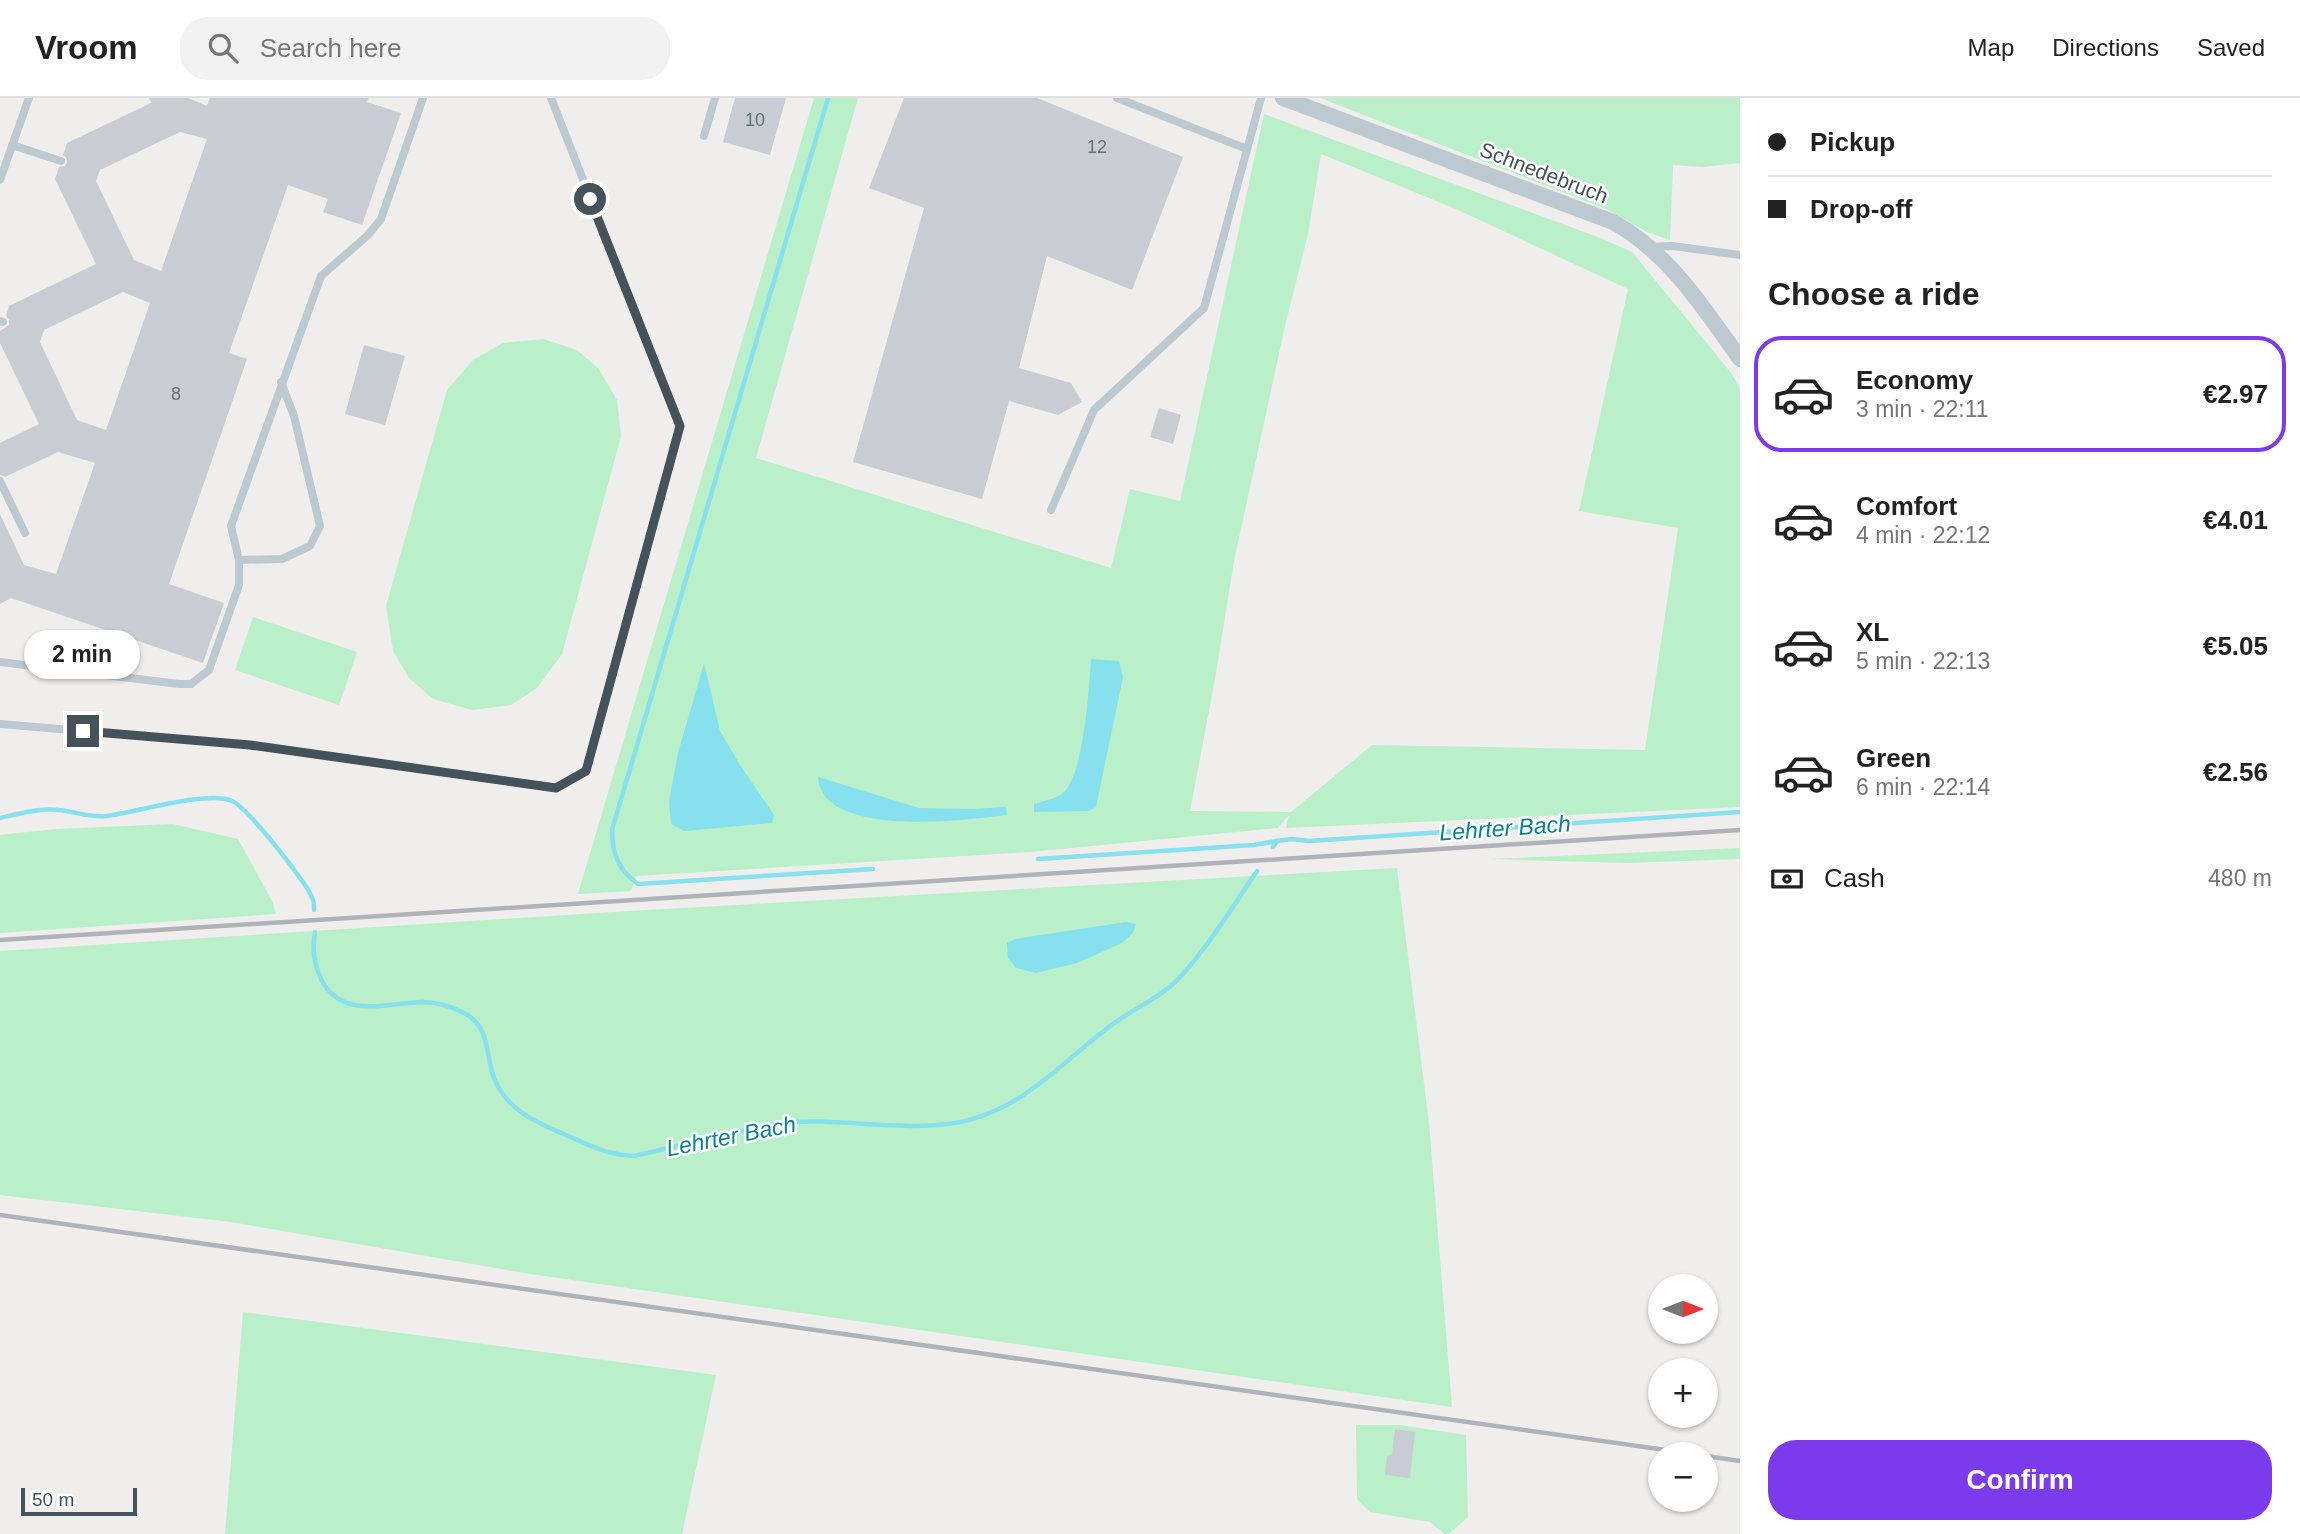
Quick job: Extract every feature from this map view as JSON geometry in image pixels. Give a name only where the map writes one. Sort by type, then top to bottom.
[{"type":"street","name":"Schnedebruch","points":[[1283,98],[1613,222],[1632,232],[1651,247],[1678,277],[1740,359]]},
{"type":"lane","points":[[0,180],[29,98]]},
{"type":"lane","points":[[0,662],[179,684],[191,684],[209,670],[239,585],[239,560],[231,526],[281,382],[321,276],[366,236],[380,219],[423,98]]},
{"type":"lane","points":[[0,724],[250,745],[556,788],[586,771],[680,426],[551,98]]},
{"type":"lane","points":[[704,136],[715,98]]},
{"type":"lane","points":[[1117,98],[1247,149]]},
{"type":"lane","points":[[1051,510],[1094,410],[1204,308],[1261,98]]},
{"type":"lane","points":[[12,145],[61,161]]},
{"type":"lane","points":[[1651,247],[1672,246],[1740,255]]},
{"type":"lane","points":[[239,560],[282,559],[310,547],[320,526],[294,416],[281,382]]},
{"type":"lane","points":[[0,481],[25,533]]},
{"type":"green space","points":[[814,98],[858,98],[756,458],[1111,568],[1130,489],[1180,501],[1264,114],[1632,252],[1732,374],[1740,389],[1740,807],[1286,828],[1289,815],[1278,828],[1030,852],[636,876],[631,891],[578,894]],"holes":[[[1321,154],[1456,209],[1628,289],[1579,511],[1678,528],[1645,750],[1372,745],[1291,812],[1190,811],[1234,561],[1285,326],[1308,234]]]},
{"type":"green space","points":[[1320,98],[1740,98],[1740,163],[1702,167],[1673,165],[1670,240],[1647,232],[1609,210]]},
{"type":"green space","points":[[543,339],[577,350],[598,368],[617,400],[621,436],[562,654],[537,688],[511,705],[472,710],[433,699],[409,678],[393,651],[386,606],[447,390],[473,360],[503,343]]},
{"type":"green space","points":[[253,617],[357,652],[339,705],[235,670]]},
{"type":"green space","points":[[173,824],[238,839],[272,901],[276,914],[0,933],[0,835],[56,829]]},
{"type":"green space","points":[[1740,848],[1740,859],[1627,863],[1489,859]]},
{"type":"green space","points":[[1397,868],[1429,1123],[1452,1407],[524,1273],[231,1222],[0,1195],[0,951],[629,911]]},
{"type":"green space","points":[[243,1312],[716,1375],[682,1534],[225,1534]]},
{"type":"green space","points":[[1356,1425],[1400,1425],[1466,1435],[1468,1517],[1449,1534],[1445,1534],[1430,1522],[1370,1512],[1357,1499]]},
{"type":"water","points":[[1091,659],[1119,661],[1123,677],[1096,807],[1089,811],[1034,812],[1034,804],[1054,798],[1064,792],[1071,782],[1081,749]]},
{"type":"water","points":[[704,663],[720,731],[774,815],[772,823],[684,831],[671,824],[669,802],[678,753]]},
{"type":"water","points":[[818,777],[919,808],[1006,807],[1007,815],[930,822],[869,818],[843,810],[826,797]]},
{"type":"water","points":[[1126,922],[1136,924],[1133,933],[1122,943],[1077,963],[1036,973],[1016,968],[1008,958],[1007,943],[1015,939]]},
{"type":"building","points":[[149,98],[188,98],[207,106],[210,98],[369,98],[367,102],[401,113],[362,225],[323,212],[328,199],[288,185],[229,353],[247,359],[169,584],[224,603],[203,663],[11,598],[0,604],[0,514],[24,565],[56,574],[95,463],[58,452],[5,477],[0,475],[0,443],[39,424],[0,343],[0,331],[9,325],[6,316],[9,306],[96,264],[55,179],[59,167],[65,166],[67,162],[63,155],[67,143],[151,103]],"holes":[[[180,132],[207,139],[161,271],[134,260],[96,181],[100,170]],[[123,292],[150,303],[106,430],[77,420],[40,342],[44,330]]]},
{"type":"building","points":[[735,98],[786,98],[770,155],[723,142]]},
{"type":"building","points":[[904,98],[1037,98],[1183,157],[1132,290],[1047,256],[1019,368],[1071,383],[1082,402],[1058,415],[1009,401],[982,499],[853,462],[924,208],[869,188]]},
{"type":"building","points":[[364,345],[405,356],[385,425],[345,414]]},
{"type":"building","points":[[1159,408],[1181,415],[1173,444],[1150,437]]},
{"type":"building","points":[[1395,1429],[1415,1432],[1410,1478],[1385,1475],[1387,1456],[1392,1454]]},
{"type":"waterway","points":[[828,98],[612,830],[612,838],[621,867],[638,884],[873,869]]},
{"type":"waterway","name":"Lehrter Bach","points":[[0,818],[51,810],[106,816],[189,800],[221,798],[232,801],[250,816],[289,863],[309,891],[314,910]]},
{"type":"waterway","name":"Lehrter Bach","points":[[1273,847],[1277,841],[1292,839],[1309,841],[1740,812]]},
{"type":"waterway","points":[[1038,859],[1254,845],[1277,841]]},
{"type":"waterway","name":"Lehrter Bach","points":[[315,932],[315,962],[321,979],[340,1000],[366,1006],[428,1002],[464,1013],[473,1019],[483,1034],[494,1078],[507,1100],[527,1116],[588,1145],[610,1153],[634,1156],[773,1124],[817,1122],[926,1126],[973,1119],[995,1111],[1035,1087],[1109,1027],[1174,983],[1212,938],[1257,871]]},
{"type":"railway","points":[[0,940],[1740,830]]},
{"type":"railway","points":[[0,1215],[1648,1448]]},
{"type":"railway","points":[[1718,1458],[1740,1461]]},
{"type":"route","points":[[83,731],[250,745],[556,788],[586,771],[680,426],[590,199]]}]
